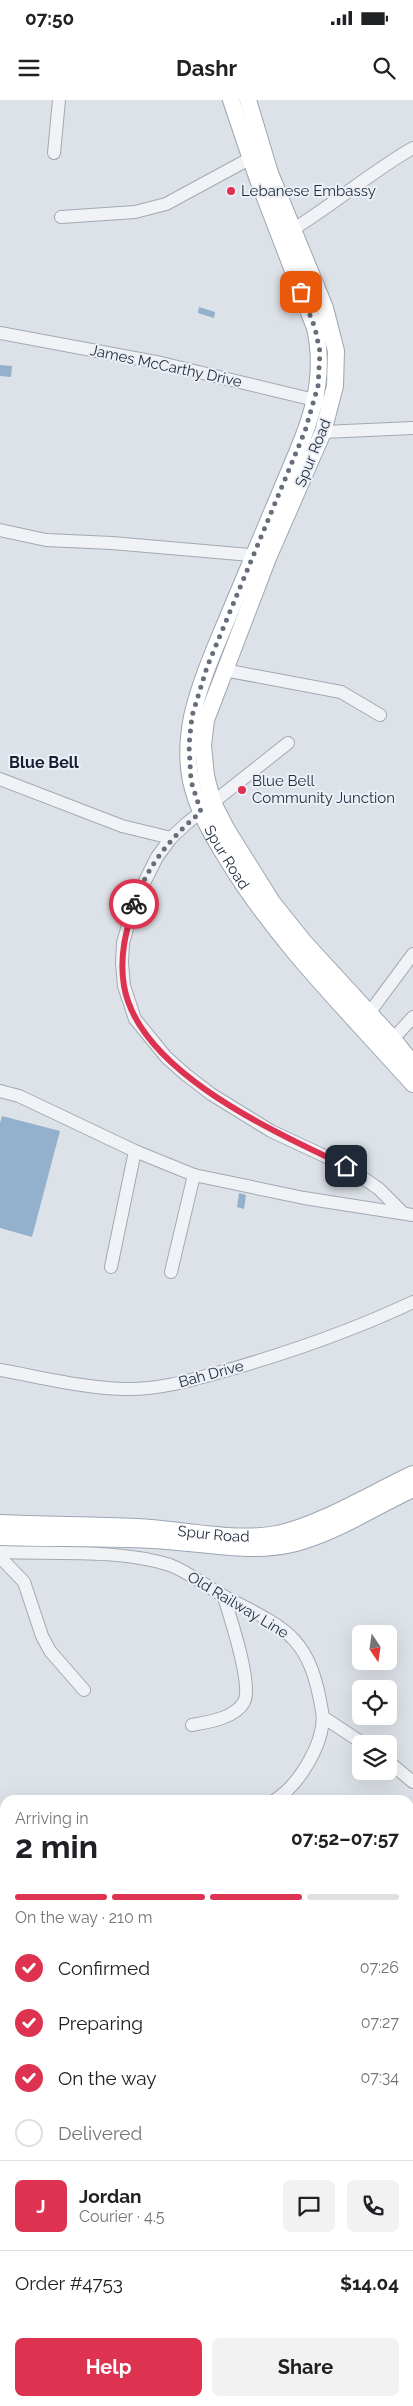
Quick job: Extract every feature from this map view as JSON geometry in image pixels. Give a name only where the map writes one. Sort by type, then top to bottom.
[{"type":"main road","name":"Spur Road","points":[[231,100],[251,158],[264,175]]},
{"type":"main road","name":"Spur Road","points":[[207,807],[203,745],[206,720],[315,399],[318,386],[320,352],[315,328],[286,234],[264,175],[248,100]]},
{"type":"main road","name":"Spur Road","points":[[286,234],[325,308],[336,352],[335,386],[323,432],[207,667],[192,716],[189,745],[191,781],[207,807],[239,879],[364,1020],[407,1064]]},
{"type":"main road","name":"Spur Road","points":[[364,1020],[394,1039],[407,1064],[413,1084]]},
{"type":"main road","name":"Spur Road","points":[[0,1523],[137,1527],[254,1536],[277,1534],[314,1529],[413,1474]]},
{"type":"main road","name":"Spur Road","points":[[0,1537],[123,1538],[238,1549],[270,1548],[413,1489]]},
{"type":"street","points":[[54,153],[59,100]]},
{"type":"street","points":[[286,234],[413,148]]},
{"type":"street","points":[[61,217],[152,210],[251,158]]},
{"type":"street","name":"James McCarthy Drive","points":[[0,333],[161,363],[331,404]]},
{"type":"street","points":[[323,432],[413,428]]},
{"type":"street","points":[[0,530],[46,540],[112,543],[261,556]]},
{"type":"street","points":[[224,670],[341,692],[380,714]]},
{"type":"street","points":[[288,743],[171,838],[157,857],[135,901],[123,943],[124,986],[135,1019],[166,1056],[211,1094],[271,1130],[346,1166],[408,1214]]},
{"type":"street","points":[[0,779],[122,826],[171,838]]},
{"type":"street","points":[[364,1020],[413,954]]},
{"type":"street","points":[[394,1039],[413,1017]]},
{"type":"street","points":[[0,1091],[45,1107],[135,1151],[194,1175],[304,1198],[408,1214]]},
{"type":"street","points":[[111,1268],[135,1151]]},
{"type":"street","points":[[170,1272],[194,1175]]},
{"type":"street","name":"Bah Drive","points":[[0,1370],[104,1388],[158,1387],[184,1382],[248,1364],[339,1335],[413,1302]]},
{"type":"street","name":"Old Railway Line","points":[[0,1552],[98,1555],[142,1559],[170,1566],[194,1577],[224,1597],[274,1622],[294,1637],[310,1663],[319,1690],[323,1717],[315,1750],[302,1774],[288,1792],[283,1795]]},
{"type":"street","points":[[0,1557],[24,1582],[42,1636],[50,1651],[84,1690]]},
{"type":"street","points":[[192,1725],[235,1712],[245,1701],[246,1686],[243,1664],[224,1597]]},
{"type":"street","points":[[323,1717],[352,1736]]},
{"type":"street","points":[[397,1769],[413,1782]]},
{"type":"water","points":[[199,307],[215,312],[214,318],[198,313]]},
{"type":"water","points":[[0,365],[12,366],[11,377],[0,376]]},
{"type":"water","points":[[2,1116],[60,1131],[32,1237],[0,1228],[0,1123]]},
{"type":"water","points":[[239,1193],[246,1195],[244,1209],[237,1207]]},
{"type":"way so far","points":[[134,904],[157,857],[171,838],[201,812],[191,781],[189,745],[192,716],[207,667],[305,431],[318,386],[320,352],[315,328],[301,292]]},
{"type":"place","name":"Lebanese Embassy","points":[[231,191]]},
{"type":"place","name":"Blue Bell Community Junction","points":[[242,790]]},
{"type":"district","name":"Blue Bell","points":[[44,762]]},
{"type":"route","points":[[134,904],[123,943],[124,986],[135,1019],[147,1034],[176,1066],[211,1094],[271,1130],[346,1166]]}]
